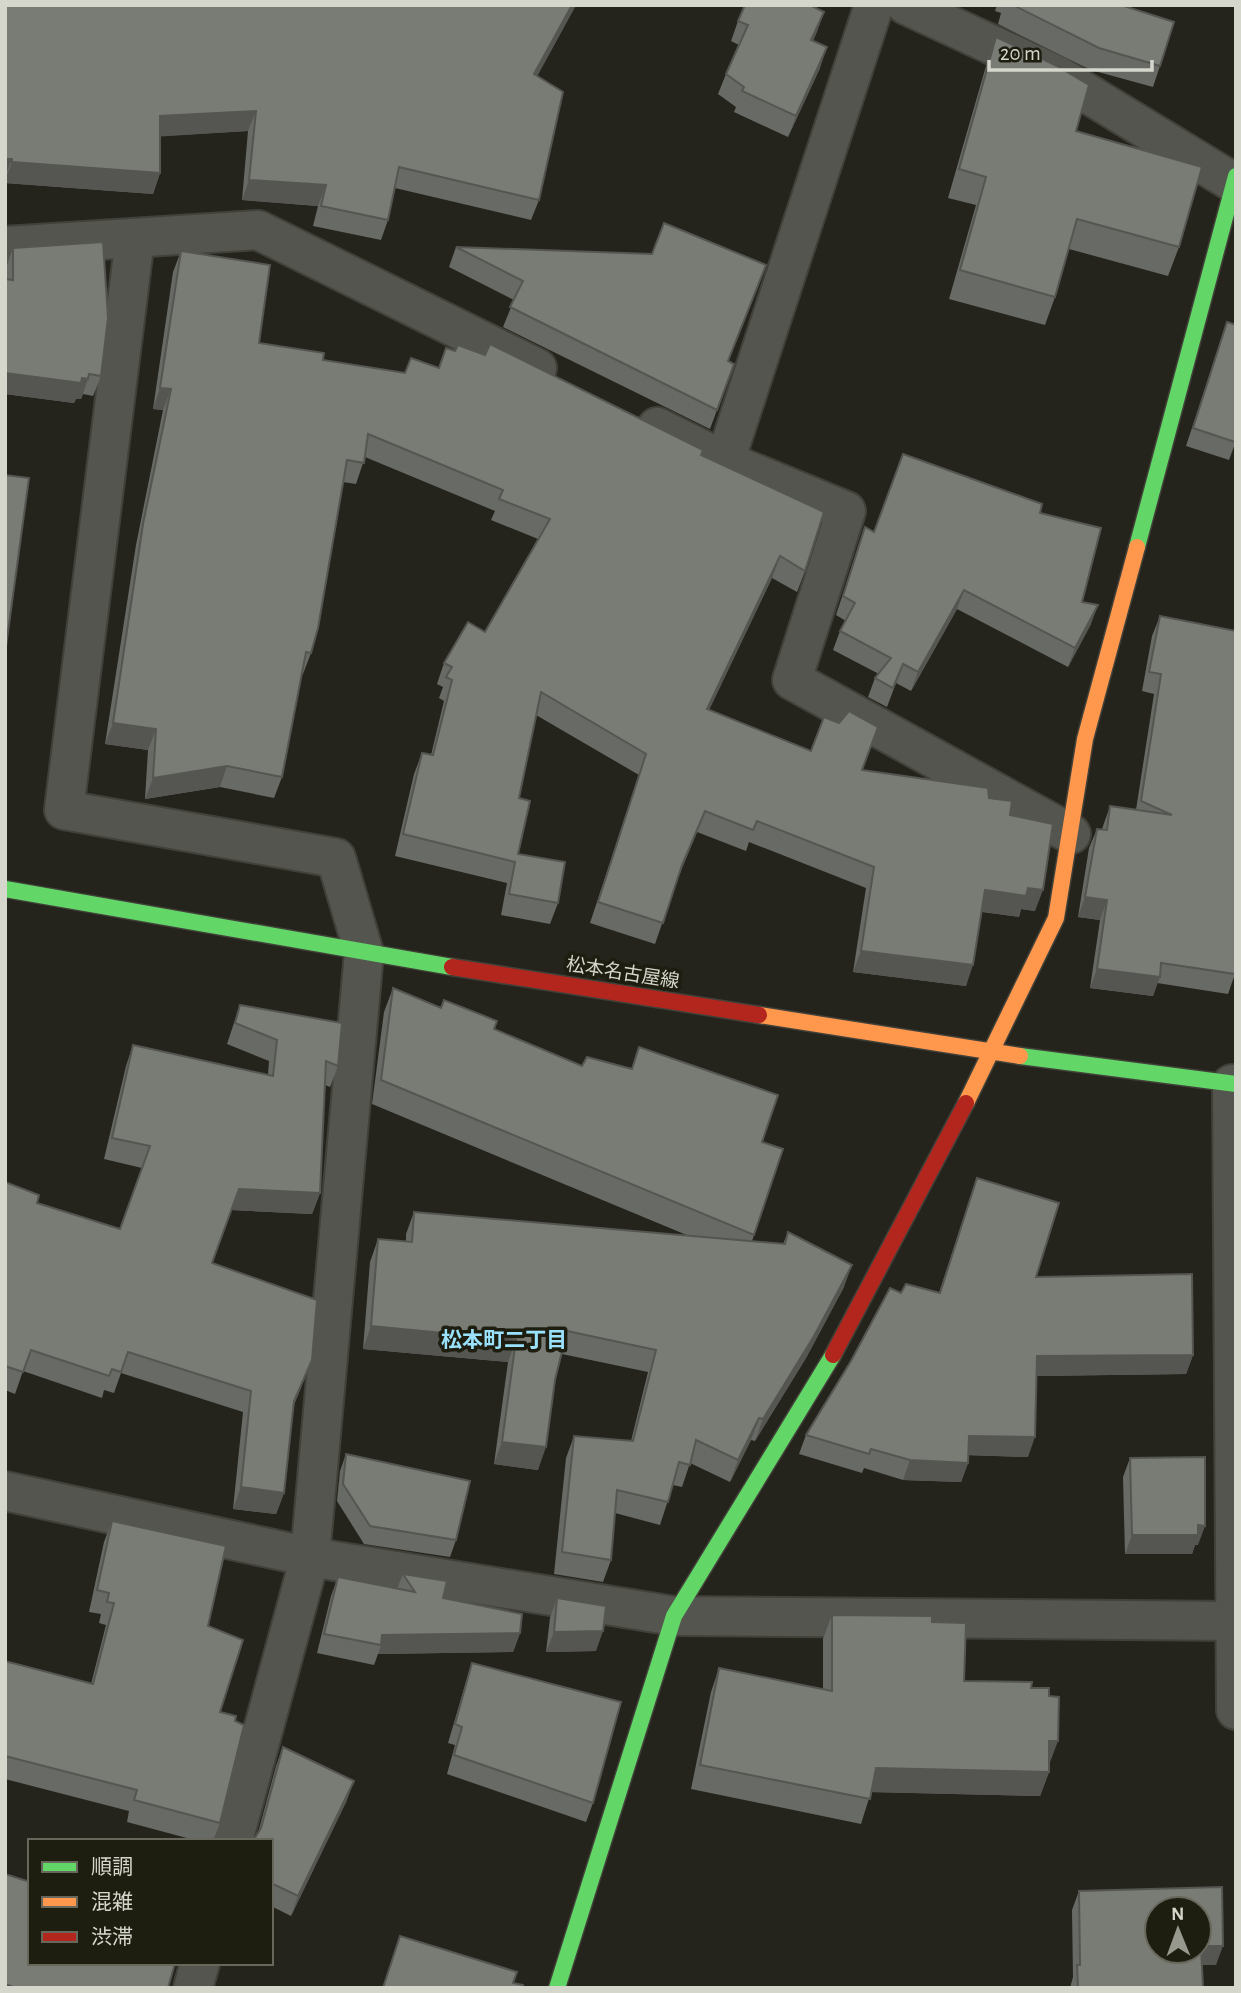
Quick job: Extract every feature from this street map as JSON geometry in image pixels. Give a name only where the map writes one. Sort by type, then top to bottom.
[{"type":"street","points":[[725,461],[874,5]]},
{"type":"street","points":[[558,1988],[674,1616],[825,1369],[993,1052],[1056,918],[1085,739],[1235,181],[1057,75],[906,5]]},
{"type":"street","points":[[5,246],[258,230],[565,382]]},
{"type":"street","points":[[135,238],[64,810],[336,858],[364,953],[310,1557],[234,1839]]},
{"type":"street","points":[[626,412],[725,461],[846,511],[792,680],[1071,834]]},
{"type":"street","name":"松本名古屋線","points":[[5,889],[364,953],[993,1052],[1234,1084]]},
{"type":"street","points":[[1234,1084],[1236,1710]]},
{"type":"street","points":[[5,1491],[310,1557],[674,1616],[1234,1621]]},
{"type":"street","points":[[193,1988],[199,1965]]},
{"type":"building","points":[[5,5],[572,5],[534,74],[563,92],[539,200],[399,167],[388,220],[321,206],[326,185],[249,180],[256,111],[160,116],[160,173],[12,162],[12,159],[5,159]]},
{"type":"building","points":[[745,5],[810,5],[824,12],[811,40],[827,47],[796,116],[742,91],[744,87],[726,74],[748,25],[738,21]]},
{"type":"building","points":[[1013,5],[1121,5],[1174,22],[1160,66],[1099,48]]},
{"type":"building","points":[[996,37],[1057,66],[1089,85],[1076,131],[1202,167],[1179,247],[1077,219],[1055,297],[960,270],[986,177],[959,169]]},
{"type":"building","points":[[664,223],[766,265],[728,361],[734,364],[717,410],[510,307],[523,281],[456,247],[652,254]]},
{"type":"building","points":[[103,242],[108,318],[101,376],[89,374],[88,379],[82,378],[81,383],[5,373],[5,279],[13,280],[13,248]]},
{"type":"building","points":[[181,251],[270,265],[259,343],[324,353],[323,360],[405,373],[411,358],[439,368],[446,348],[455,351],[458,345],[485,355],[490,344],[703,450],[701,455],[824,512],[805,571],[780,556],[707,709],[811,751],[824,717],[839,723],[849,711],[878,727],[862,770],[988,788],[989,798],[1012,801],[1010,815],[1053,824],[1043,890],[1028,888],[1026,896],[985,890],[973,965],[861,951],[874,867],[757,821],[753,830],[705,811],[682,865],[663,923],[598,902],[646,754],[541,692],[519,798],[530,801],[518,854],[565,862],[558,903],[509,894],[515,862],[403,834],[422,753],[433,755],[452,680],[446,677],[452,667],[444,663],[468,622],[485,632],[550,519],[499,499],[503,490],[368,434],[364,463],[347,460],[318,628],[311,653],[306,652],[282,777],[227,766],[153,778],[156,729],[113,723],[143,524],[171,389],[160,388]]},
{"type":"building","points":[[1227,322],[1236,325],[1235,442],[1193,428]]},
{"type":"building","points":[[903,454],[1042,504],[1040,513],[1101,528],[1082,602],[1098,605],[1075,648],[964,590],[918,672],[903,664],[893,688],[875,678],[891,658],[840,631],[855,603],[843,596],[865,527],[874,532]]},
{"type":"building","points":[[5,475],[29,478],[5,654]]},
{"type":"building","points":[[1160,616],[1236,631],[1235,974],[1161,963],[1160,977],[1097,969],[1107,900],[1085,897],[1097,829],[1107,830],[1110,806],[1172,815],[1141,801],[1161,674],[1149,672]]},
{"type":"building","points":[[393,988],[441,1008],[444,1000],[497,1021],[494,1029],[582,1066],[587,1057],[632,1069],[639,1047],[778,1095],[762,1142],[783,1149],[754,1235],[381,1080]]},
{"type":"building","points":[[240,1005],[342,1023],[338,1066],[326,1061],[320,1193],[239,1189],[212,1263],[317,1300],[312,1360],[294,1401],[284,1493],[241,1487],[251,1391],[128,1352],[121,1372],[112,1369],[109,1376],[31,1350],[23,1372],[5,1366],[5,1182],[39,1195],[37,1203],[120,1229],[150,1146],[112,1138],[133,1045],[273,1076],[277,1040],[235,1023]]},
{"type":"building","points":[[977,1178],[1059,1203],[1036,1277],[1192,1274],[1193,1355],[1037,1356],[1035,1437],[969,1436],[968,1463],[910,1460],[871,1449],[869,1454],[806,1435],[851,1361],[890,1288],[901,1293],[906,1284],[940,1293]]},
{"type":"building","points":[[414,1212],[785,1244],[788,1232],[852,1265],[814,1336],[763,1419],[759,1418],[738,1460],[696,1440],[690,1465],[679,1462],[668,1502],[617,1490],[611,1560],[562,1552],[574,1436],[633,1441],[656,1350],[567,1331],[555,1380],[546,1447],[502,1442],[516,1340],[371,1326],[378,1239],[412,1242]]},
{"type":"building","points":[[346,1454],[470,1481],[456,1540],[370,1526],[343,1484]]},
{"type":"building","points":[[1205,1457],[1205,1526],[1198,1525],[1198,1535],[1132,1535],[1130,1458]]},
{"type":"building","points":[[112,1521],[226,1546],[208,1626],[243,1640],[220,1712],[236,1716],[235,1721],[244,1725],[220,1823],[134,1800],[137,1790],[5,1756],[5,1661],[93,1684],[114,1603],[107,1602],[109,1593],[97,1590]]},
{"type":"building","points":[[403,1574],[447,1581],[443,1598],[522,1614],[520,1633],[382,1635],[381,1645],[324,1634],[338,1577],[415,1592]]},
{"type":"building","points":[[557,1598],[606,1606],[603,1631],[554,1632]]},
{"type":"building","points":[[832,1615],[932,1616],[932,1622],[966,1623],[964,1681],[1032,1682],[1031,1688],[1049,1688],[1049,1696],[1059,1697],[1058,1741],[1049,1741],[1049,1772],[876,1768],[870,1799],[700,1765],[719,1668],[832,1691]]},
{"type":"building","points":[[472,1663],[621,1702],[593,1803],[454,1755],[462,1727],[455,1724]]},
{"type":"building","points":[[283,1747],[354,1781],[298,1896],[273,1884],[273,1839],[251,1839],[261,1828]]},
{"type":"building","points":[[5,1874],[28,1881],[28,1965],[174,1965],[168,1988],[16,1988],[5,1984]]},
{"type":"building","points":[[1222,1887],[1223,1946],[1213,1946],[1213,1895],[1143,1895],[1143,1965],[1202,1965],[1203,1988],[1078,1988],[1077,1965],[1080,1965],[1079,1891]]},
{"type":"building","points":[[400,1936],[517,1972],[513,1983],[523,1985],[522,1988],[383,1988]]},
{"type":"traffic: fast","points":[[1137,547],[1236,176]]},
{"type":"traffic: fast","points":[[5,889],[452,967]]},
{"type":"traffic: fast","points":[[1020,1056],[1236,1084]]},
{"type":"traffic: fast","points":[[557,1988],[674,1616],[833,1355]]},
{"type":"traffic: slow","points":[[966,1103],[1056,918],[1085,739],[1137,547]]},
{"type":"traffic: slow","points":[[759,1015],[1020,1056]]},
{"type":"traffic: jam","points":[[452,967],[759,1015]]},
{"type":"traffic: jam","points":[[833,1355],[966,1103]]},
{"type":"district","name":"松本町二丁目","points":[[504,1340]]}]
